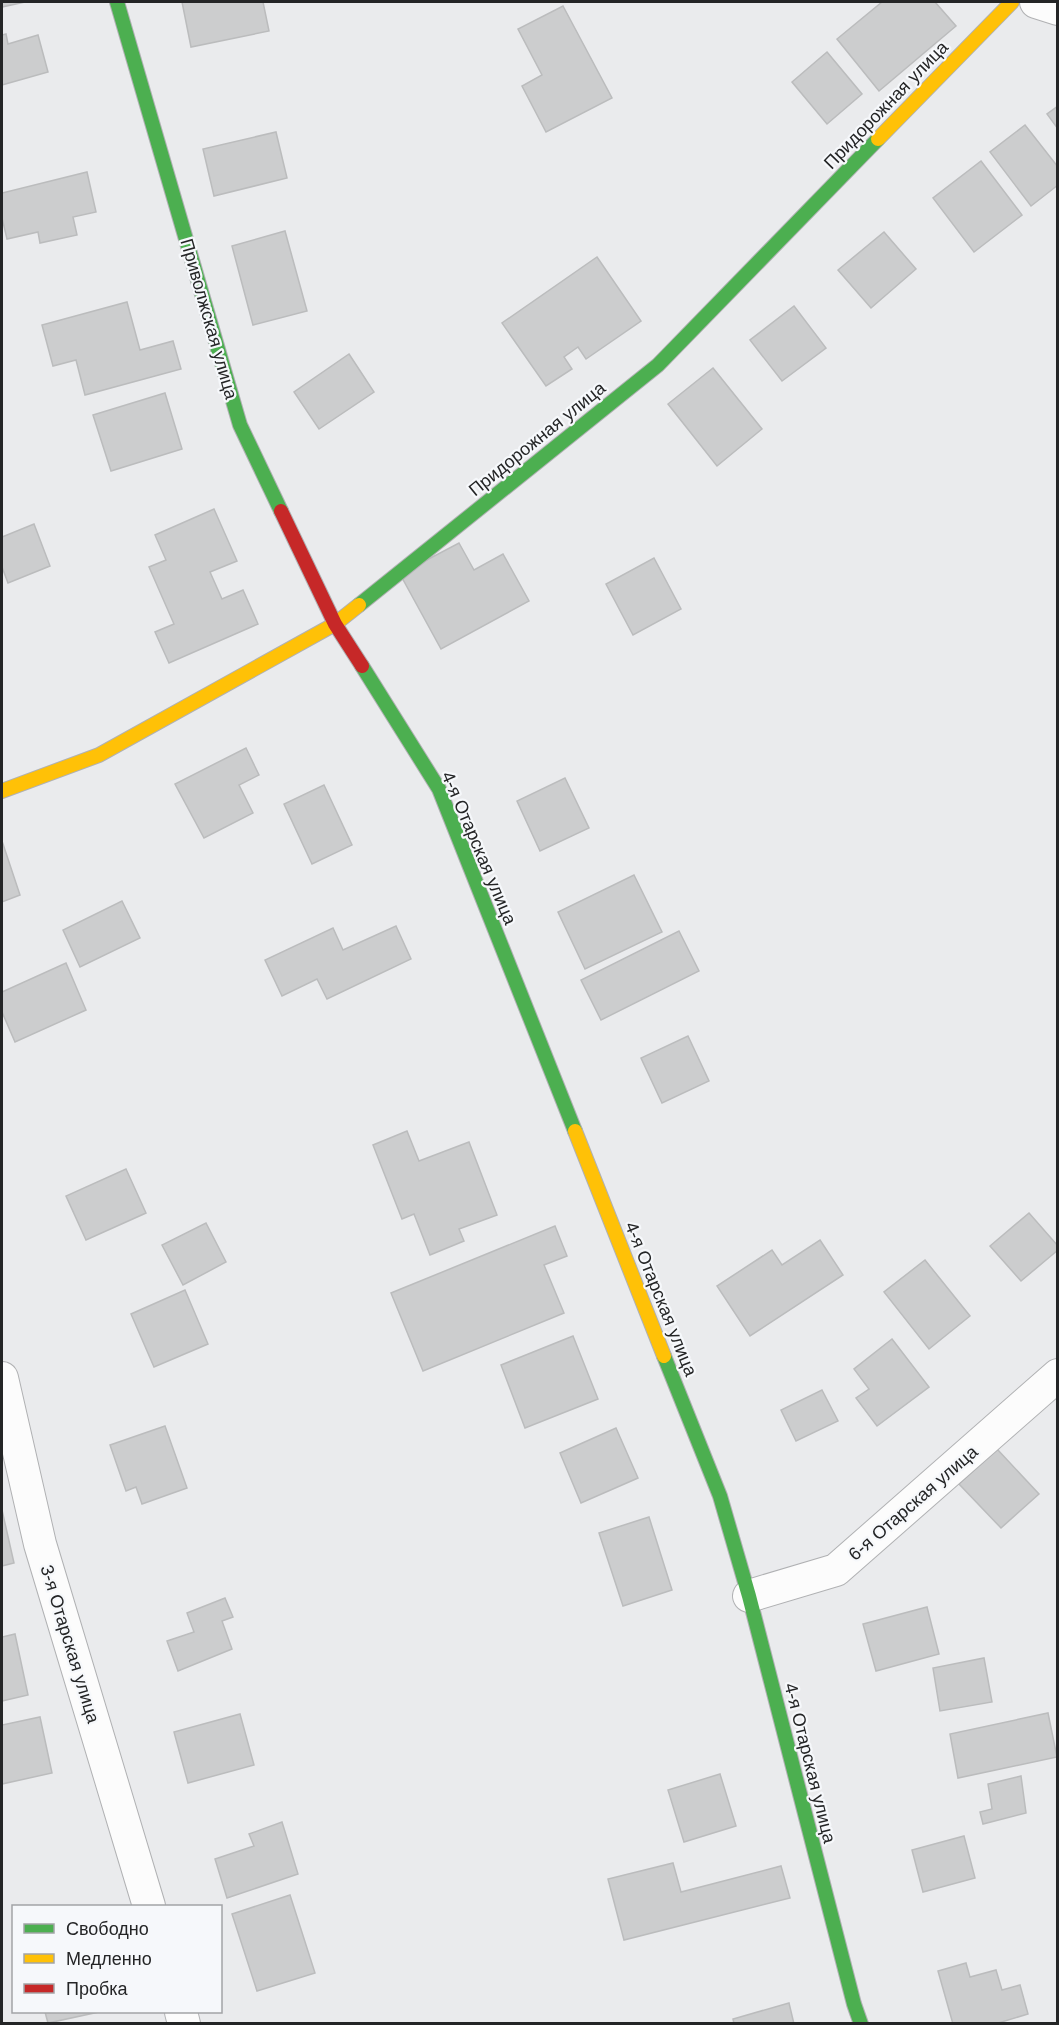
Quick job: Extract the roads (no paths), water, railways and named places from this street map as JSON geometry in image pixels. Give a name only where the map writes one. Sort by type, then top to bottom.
[{"type":"street","name":"Приволжская улица","points":[[117,2],[240,425],[335,624]]},
{"type":"street","name":"Придорожная улица","points":[[2,791],[99,755],[335,624],[658,365],[1012,2]]},
{"type":"street","points":[[1036,2],[1058,9]]},
{"type":"street","name":"4-я Отарская улица","points":[[335,624],[439,789],[720,1496],[749,1596],[851,1993],[861,2024]]},
{"type":"street","name":"6-я Отарская улица","points":[[749,1596],[836,1570],[1058,1375]]},
{"type":"street","name":"3-я Отарская улица","points":[[2,1378],[40,1545],[149,1905]]}]
